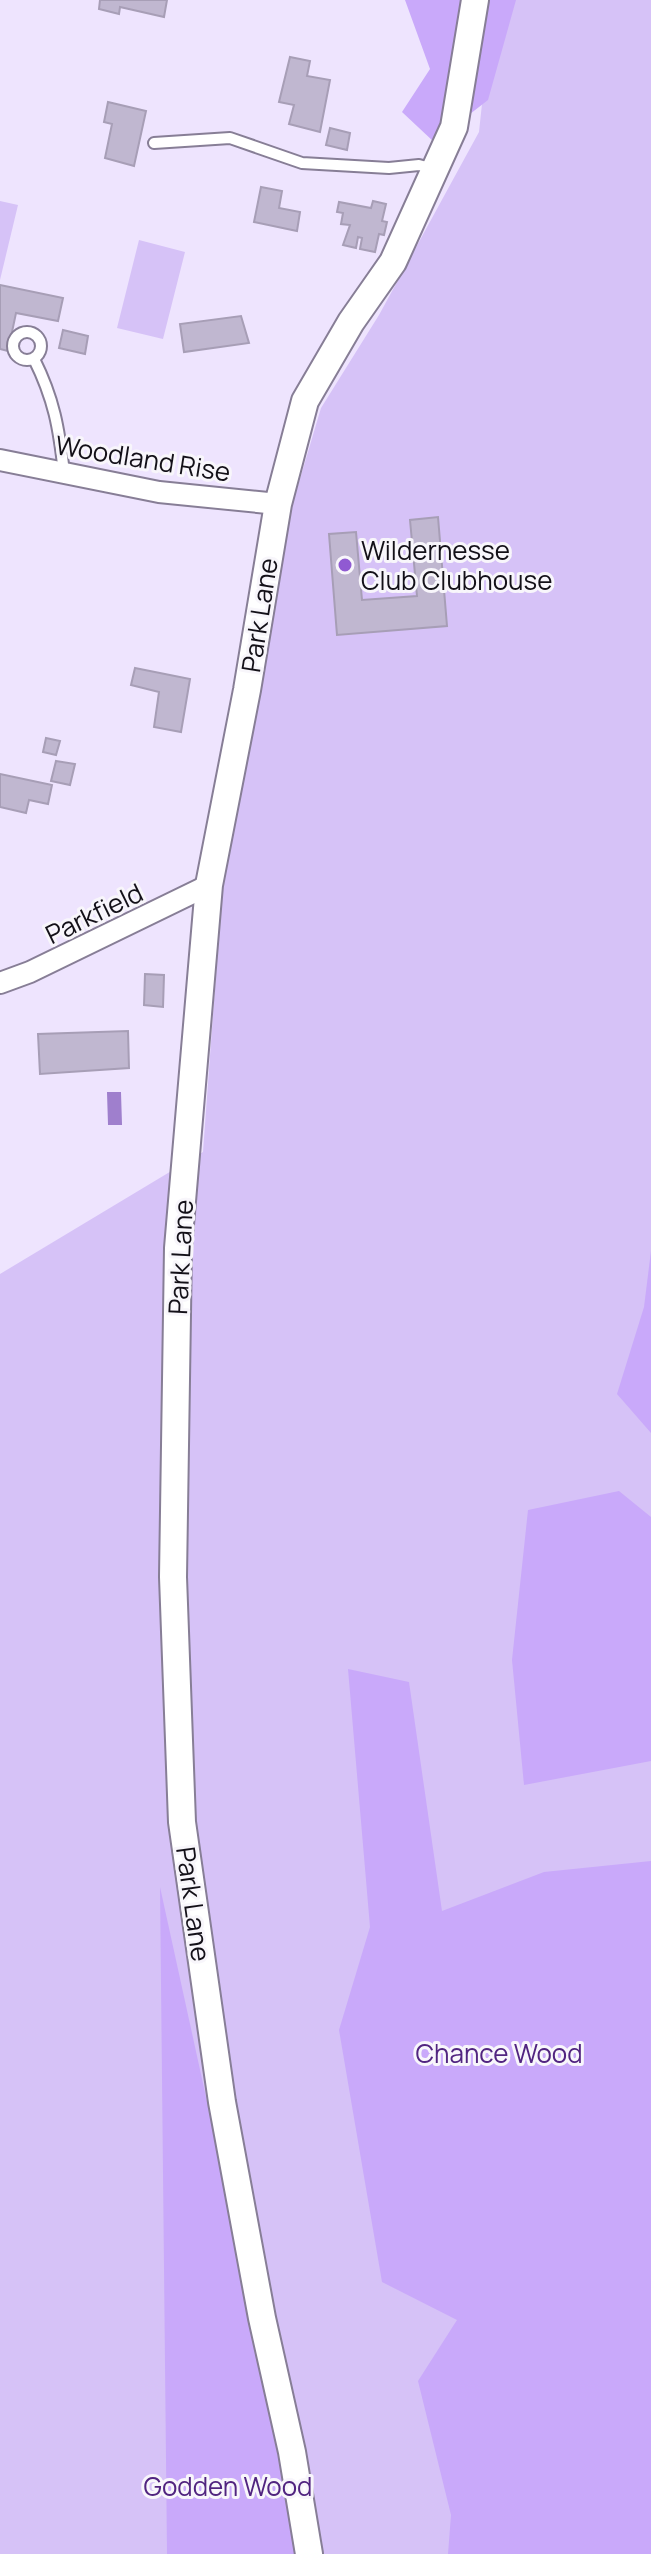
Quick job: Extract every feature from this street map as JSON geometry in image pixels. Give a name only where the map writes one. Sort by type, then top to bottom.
[{"type":"street","name":"Park Lane","points":[[309,2554],[292,2452],[262,2318],[222,2102],[182,1822],[173,1577],[178,1248],[209,885],[247,690],[278,504],[305,401],[351,322],[393,262],[454,127],[475,0]]},
{"type":"street","name":"Woodland Rise","points":[[0,460],[159,492],[278,504]]},
{"type":"street","name":"Parkfield","points":[[0,983],[30,972],[209,885]]},
{"type":"lane","points":[[154,143],[230,138],[302,163],[389,168],[419,165],[435,169]]},
{"type":"lane","points":[[34,359],[59,423],[64,473]]},
{"type":"green space","points":[[405,0],[516,0],[488,100],[434,142],[402,112],[430,69]]},
{"type":"green space","points":[[493,0],[651,0],[651,2554],[0,2554],[0,1274],[203,1152],[222,891],[291,509],[321,408],[379,315],[479,132]]},
{"type":"green space","points":[[0,201],[18,205],[0,280]]},
{"type":"green space","points":[[139,240],[185,252],[163,339],[117,328]]},
{"type":"green space","points":[[651,1251],[651,1433],[617,1394],[644,1307]]},
{"type":"green space","points":[[619,1491],[651,1517],[651,1761],[524,1785],[512,1660],[528,1510]]},
{"type":"green space","name":"Chance Wood","points":[[348,1669],[409,1682],[442,1911],[544,1872],[651,1861],[651,2554],[448,2554],[451,2515],[418,2381],[457,2320],[382,2282],[339,2030],[370,1927]]},
{"type":"green space","name":"Godden Wood","points":[[160,1887],[306,2554],[167,2554]]},
{"type":"shaded area","points":[[107,1092],[121,1092],[122,1125],[108,1125]]},
{"type":"building","points":[[100,0],[167,0],[164,17],[120,7],[119,14],[99,9]]},
{"type":"building","points":[[290,57],[310,61],[307,76],[330,80],[320,132],[289,124],[294,105],[279,102]]},
{"type":"building","points":[[108,102],[146,111],[134,166],[105,158],[112,124],[104,122]]},
{"type":"building","points":[[330,128],[350,133],[347,150],[326,145]]},
{"type":"building","points":[[261,187],[282,191],[279,208],[300,212],[297,231],[254,222]]},
{"type":"building","points":[[373,201],[386,204],[382,221],[387,222],[384,235],[379,234],[375,252],[360,249],[362,238],[358,237],[356,248],[343,245],[350,225],[341,224],[343,213],[337,212],[339,202],[371,208]]},
{"type":"building","points":[[0,285],[63,298],[58,321],[16,313],[8,351],[0,349]]},
{"type":"building","points":[[241,316],[249,343],[184,352],[180,324]]},
{"type":"building","points":[[63,330],[88,336],[85,354],[59,348]]},
{"type":"building","name":"Wildernesse Club Clubhouse","points":[[438,517],[447,626],[337,635],[329,534],[356,532],[362,600],[417,596],[410,520]]},
{"type":"building","points":[[135,668],[190,679],[181,732],[154,727],[159,692],[131,685]]},
{"type":"building","points":[[46,738],[60,741],[56,755],[43,752]]},
{"type":"building","points":[[56,761],[75,764],[70,785],[51,781]]},
{"type":"building","points":[[0,774],[52,785],[48,804],[29,800],[26,813],[0,807]]},
{"type":"building","points":[[145,974],[164,975],[163,1007],[144,1005]]},
{"type":"building","points":[[128,1031],[129,1068],[40,1074],[38,1034]]},
{"type":"place","name":"Wildernesse Club Clubhouse","points":[[345,565]]}]
